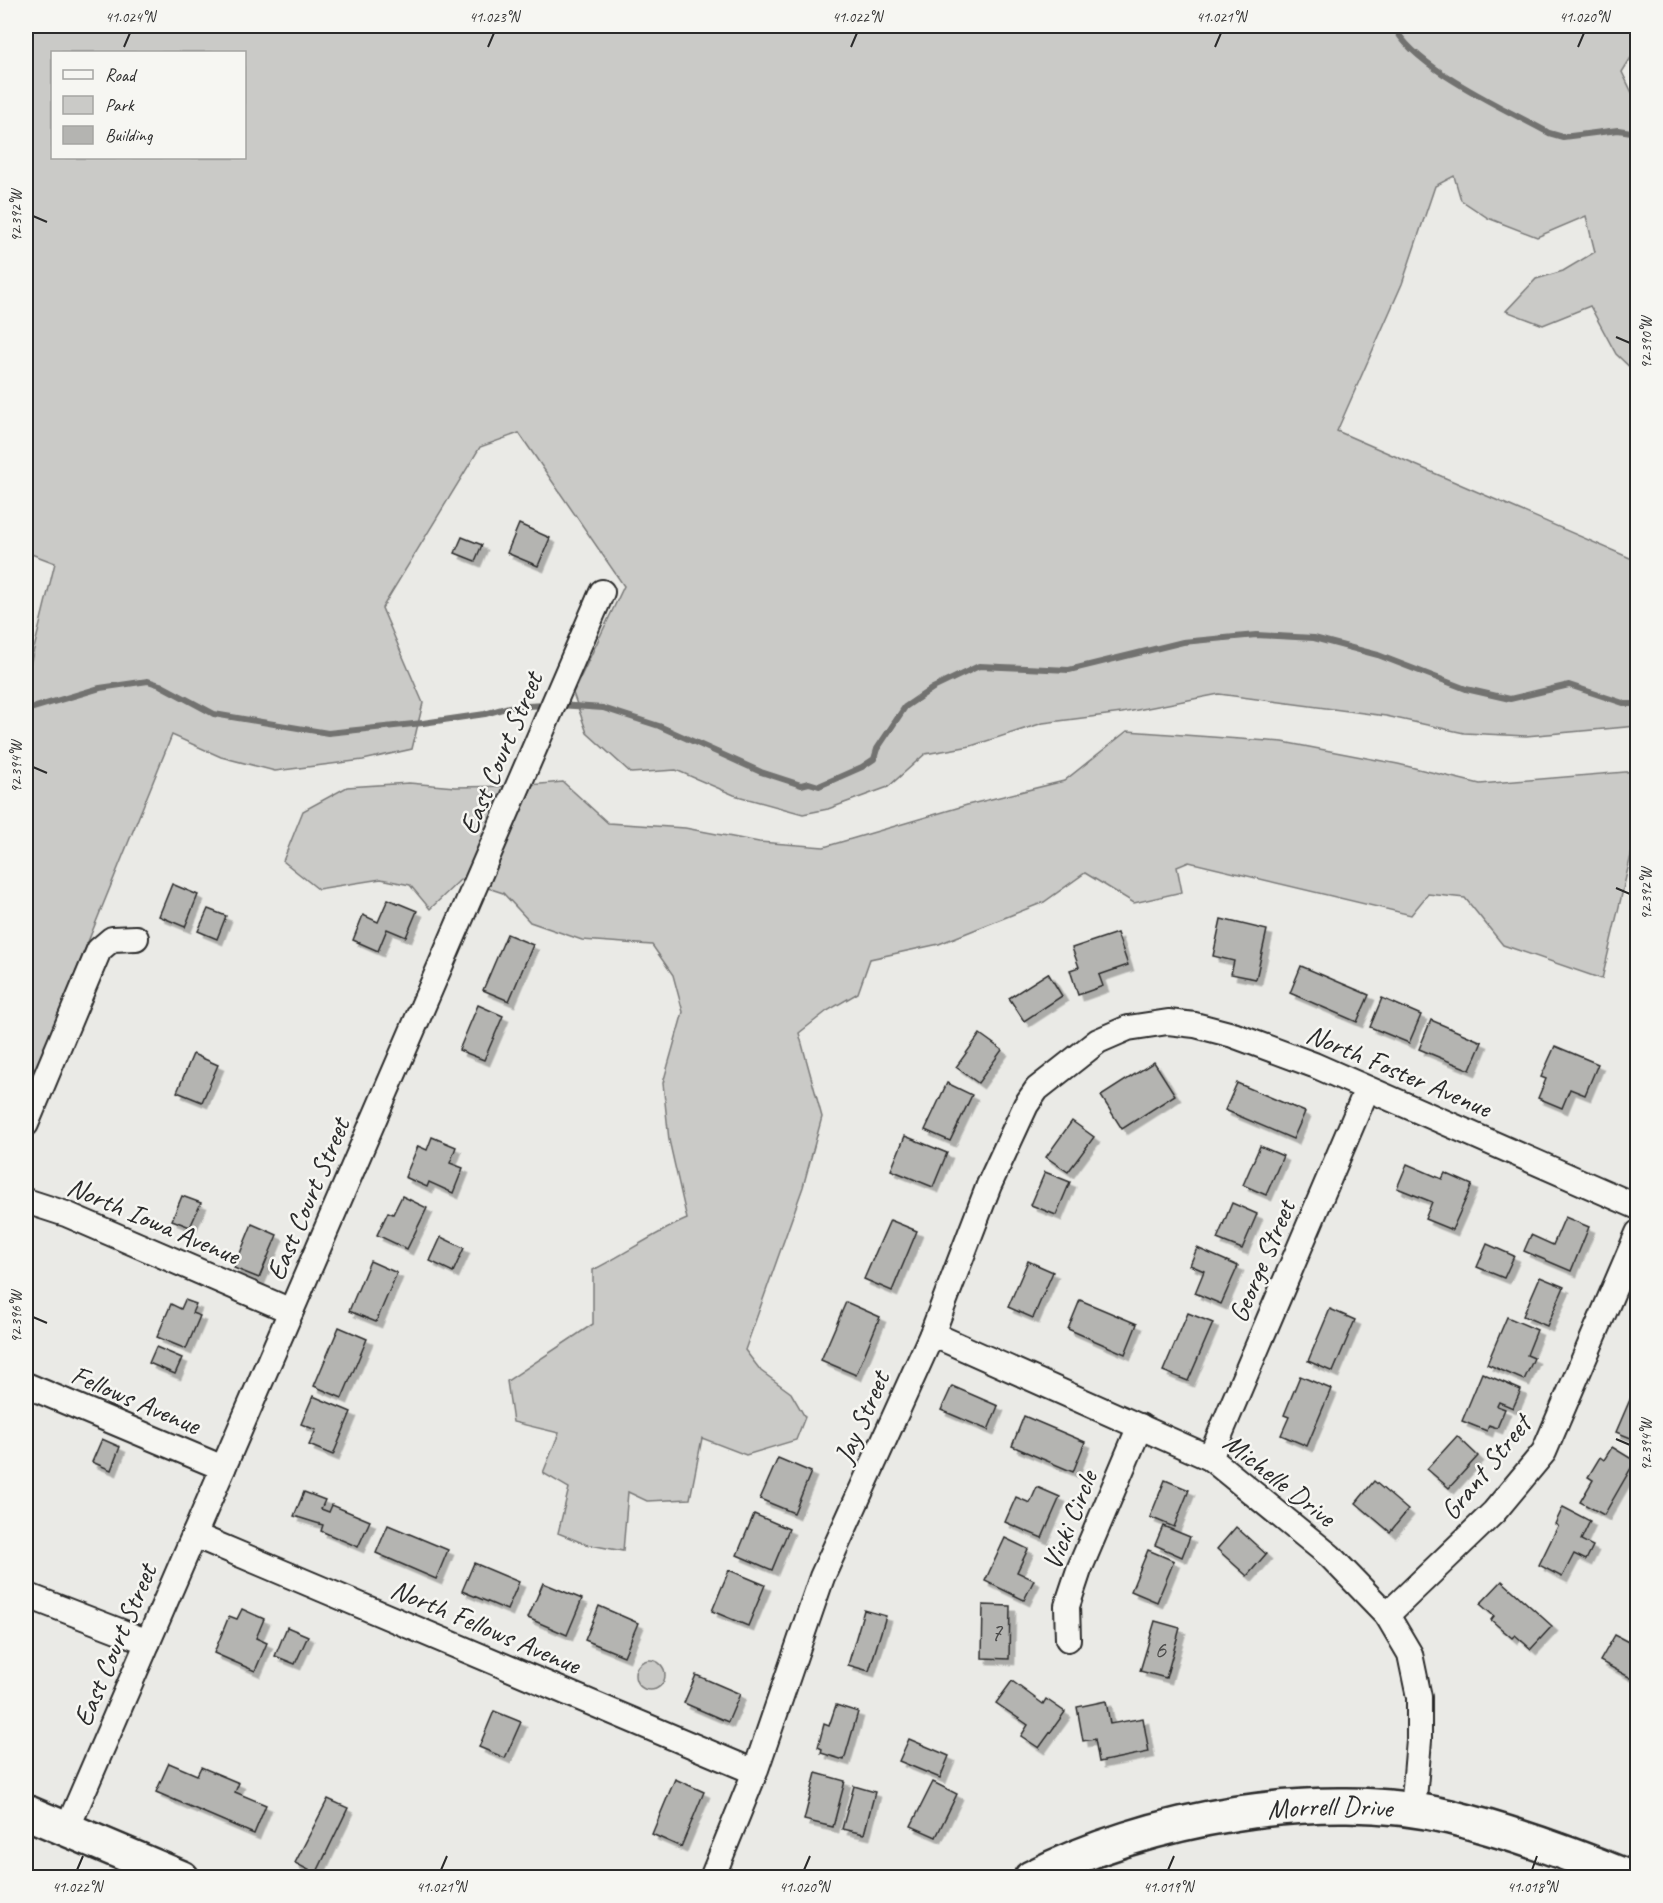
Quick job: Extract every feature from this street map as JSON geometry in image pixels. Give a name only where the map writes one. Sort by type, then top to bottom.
[{"type":"main road","name":"Morrell Drive","points":[[1050,1874],[1156,1829],[1247,1811],[1318,1804],[1413,1811],[1449,1817],[1558,1850],[1630,1878]]},
{"type":"main road","points":[[26,1812],[182,1878]]},
{"type":"street","name":"East Court Street","points":[[67,1829],[602,592]]},
{"type":"street","points":[[26,1124],[99,950],[112,939],[136,938]]},
{"type":"street","name":"North Foster Avenue","points":[[1128,1028],[1168,1022],[1214,1030],[1314,1065],[1638,1207]]},
{"type":"street","name":"Jay Street","points":[[712,1878],[755,1772],[822,1576],[932,1334],[989,1185],[1026,1106],[1037,1089],[1063,1066],[1098,1041],[1128,1028]]},
{"type":"street","name":"George Street","points":[[1210,1458],[1367,1089]]},
{"type":"street","name":"North Iowa Avenue","points":[[26,1201],[66,1214],[291,1311]]},
{"type":"street","name":"Grant Street","points":[[1387,1615],[1494,1512],[1544,1452],[1638,1233]]},
{"type":"street","name":"Michelle Drive","points":[[932,1334],[1210,1458],[1330,1556],[1387,1615],[1410,1654],[1419,1698],[1419,1740],[1413,1811]]},
{"type":"street","name":"Fellows Avenue","points":[[26,1385],[223,1468]]},
{"type":"street","name":"Vicki Circle","points":[[1068,1639],[1067,1606],[1079,1569],[1140,1426]]},
{"type":"street","name":"North Fellows Avenue","points":[[194,1535],[755,1772]]},
{"type":"street","points":[[26,1595],[148,1642]]},
{"type":"green space","points":[[26,26],[1637,26],[1637,48],[1622,72],[1638,105],[1637,374],[1616,354],[1590,306],[1543,325],[1506,311],[1536,279],[1563,271],[1595,252],[1586,216],[1537,237],[1488,218],[1461,200],[1454,176],[1435,186],[1402,284],[1337,431],[1637,561],[1637,726],[1526,736],[1464,733],[1386,716],[1219,694],[1122,713],[1043,723],[971,746],[925,754],[888,787],[828,809],[803,814],[734,795],[676,770],[631,773],[587,733],[573,693],[624,586],[519,433],[480,447],[382,608],[423,703],[412,749],[363,760],[275,771],[221,757],[172,735],[31,1082],[26,1080],[26,670],[29,669],[55,563],[26,552]]},
{"type":"green space","points":[[1127,731],[1283,742],[1398,764],[1480,784],[1637,771],[1637,830],[1602,979],[1503,945],[1465,898],[1428,894],[1411,915],[1189,862],[1177,867],[1182,892],[1134,903],[1085,873],[1044,902],[939,944],[870,959],[858,993],[827,1011],[799,1033],[822,1117],[803,1187],[745,1350],[761,1371],[791,1393],[805,1417],[796,1440],[746,1455],[702,1438],[690,1499],[647,1501],[628,1492],[623,1551],[585,1544],[558,1533],[569,1488],[543,1473],[559,1433],[513,1422],[507,1381],[593,1324],[593,1270],[687,1219],[669,1140],[663,1083],[683,1012],[673,975],[652,945],[582,940],[530,922],[503,893],[461,879],[430,909],[410,885],[381,879],[318,889],[283,861],[303,811],[347,787],[409,783],[455,787],[518,786],[563,782],[608,823],[685,828],[759,842],[824,847],[967,805],[1064,781]]},
{"type":"green space","points":[[650,1660],[661,1664],[665,1675],[661,1686],[650,1690],[639,1686],[635,1675],[639,1664]]},
{"type":"building","points":[[519,524],[550,538],[538,566],[507,553]]},
{"type":"building","points":[[462,537],[482,545],[475,561],[455,553]]},
{"type":"building","points":[[172,884],[198,895],[185,927],[159,916]]},
{"type":"building","points":[[388,899],[417,911],[406,937],[387,929],[378,951],[353,940],[363,915],[378,922]]},
{"type":"building","points":[[208,909],[226,916],[217,939],[198,931]]},
{"type":"building","points":[[1221,919],[1267,930],[1256,979],[1231,974],[1234,961],[1213,956]]},
{"type":"building","points":[[1117,933],[1128,965],[1099,975],[1103,986],[1078,995],[1070,970],[1079,967],[1072,948]]},
{"type":"building","points":[[507,934],[533,945],[509,1001],[483,990]]},
{"type":"building","points":[[1301,966],[1369,995],[1357,1022],[1290,993]]},
{"type":"building","points":[[1048,973],[1062,996],[1024,1021],[1009,998]]},
{"type":"building","points":[[1382,998],[1421,1015],[1409,1043],[1370,1027]]},
{"type":"building","points":[[478,1005],[503,1016],[484,1060],[459,1050]]},
{"type":"building","points":[[1431,1020],[1482,1042],[1470,1070],[1419,1049]]},
{"type":"building","points":[[980,1034],[1002,1050],[978,1083],[956,1067]]},
{"type":"building","points":[[1555,1046],[1598,1064],[1585,1095],[1570,1089],[1562,1108],[1538,1098],[1546,1079],[1541,1077]]},
{"type":"building","points":[[193,1054],[218,1065],[202,1102],[177,1092]]},
{"type":"building","points":[[1154,1062],[1175,1095],[1122,1129],[1101,1096]]},
{"type":"building","points":[[947,1083],[972,1095],[950,1141],[925,1130]]},
{"type":"building","points":[[1237,1083],[1305,1112],[1293,1139],[1225,1110]]},
{"type":"building","points":[[1072,1121],[1094,1137],[1068,1172],[1046,1157]]},
{"type":"building","points":[[905,1136],[947,1153],[933,1187],[891,1170]]},
{"type":"building","points":[[432,1137],[456,1147],[450,1163],[463,1168],[453,1193],[429,1182],[427,1187],[405,1177],[418,1146],[427,1150]]},
{"type":"building","points":[[1260,1146],[1283,1156],[1266,1195],[1243,1185]]},
{"type":"building","points":[[1407,1164],[1442,1179],[1445,1173],[1472,1185],[1452,1230],[1425,1219],[1432,1202],[1397,1188]]},
{"type":"building","points":[[1045,1172],[1070,1182],[1056,1215],[1031,1205]]},
{"type":"building","points":[[182,1196],[201,1203],[190,1227],[172,1220]]},
{"type":"building","points":[[402,1196],[427,1208],[407,1249],[377,1235],[388,1212],[393,1214]]},
{"type":"building","points":[[1232,1203],[1257,1214],[1242,1249],[1217,1239]]},
{"type":"building","points":[[1565,1217],[1589,1227],[1571,1271],[1524,1251],[1531,1235],[1553,1245]]},
{"type":"building","points":[[890,1220],[917,1231],[892,1291],[864,1279]]},
{"type":"building","points":[[252,1224],[277,1235],[259,1278],[234,1268]]},
{"type":"building","points":[[441,1237],[464,1248],[453,1272],[430,1261]]},
{"type":"building","points":[[1487,1244],[1514,1256],[1504,1278],[1477,1267]]},
{"type":"building","points":[[1197,1248],[1238,1266],[1221,1304],[1195,1293],[1204,1271],[1190,1265]]},
{"type":"building","points":[[370,1261],[397,1273],[376,1322],[349,1311]]},
{"type":"building","points":[[1028,1261],[1053,1272],[1033,1318],[1008,1307]]},
{"type":"building","points":[[1540,1277],[1564,1287],[1547,1326],[1523,1316]]},
{"type":"building","points":[[185,1300],[196,1304],[192,1313],[200,1316],[186,1349],[157,1337],[171,1304],[181,1309]]},
{"type":"building","points":[[1080,1300],[1137,1324],[1125,1354],[1068,1329]]},
{"type":"building","points":[[846,1302],[880,1317],[856,1375],[821,1360]]},
{"type":"building","points":[[1330,1309],[1355,1320],[1333,1372],[1308,1361]]},
{"type":"building","points":[[1188,1313],[1213,1323],[1188,1381],[1163,1371]]},
{"type":"building","points":[[1507,1317],[1537,1330],[1527,1355],[1534,1358],[1524,1380],[1487,1364]]},
{"type":"building","points":[[339,1327],[367,1339],[342,1398],[314,1386]]},
{"type":"building","points":[[156,1347],[182,1358],[175,1374],[149,1363]]},
{"type":"building","points":[[1482,1373],[1521,1390],[1513,1408],[1499,1402],[1497,1406],[1505,1409],[1497,1428],[1489,1425],[1487,1431],[1462,1421]]},
{"type":"building","points":[[1300,1376],[1331,1389],[1307,1446],[1281,1435],[1289,1417],[1284,1415]]},
{"type":"building","points":[[1638,1381],[1638,1441],[1616,1432]]},
{"type":"building","points":[[952,1386],[998,1406],[988,1430],[941,1410]]},
{"type":"building","points":[[313,1396],[351,1412],[333,1455],[309,1445],[316,1430],[301,1424]]},
{"type":"building","points":[[1024,1416],[1085,1442],[1073,1472],[1012,1446]]},
{"type":"building","points":[[1457,1436],[1478,1456],[1449,1488],[1427,1469]]},
{"type":"building","points":[[102,1439],[120,1447],[111,1470],[92,1462]]},
{"type":"building","points":[[1612,1447],[1635,1461],[1604,1515],[1580,1502],[1593,1480],[1588,1477],[1600,1457],[1604,1460]]},
{"type":"building","points":[[778,1458],[811,1472],[794,1513],[760,1499]]},
{"type":"building","points":[[1165,1480],[1189,1490],[1174,1527],[1150,1517]]},
{"type":"building","points":[[1374,1481],[1408,1510],[1390,1532],[1356,1503]]},
{"type":"building","points":[[1037,1487],[1060,1497],[1042,1538],[1005,1522],[1016,1497],[1030,1503]]},
{"type":"building","points":[[304,1492],[325,1500],[321,1509],[329,1512],[332,1505],[370,1521],[358,1547],[321,1531],[323,1525],[294,1516]]},
{"type":"building","points":[[1563,1507],[1590,1521],[1581,1540],[1593,1546],[1586,1560],[1574,1554],[1562,1577],[1539,1565],[1558,1526],[1555,1524]]},
{"type":"building","points":[[754,1514],[789,1529],[772,1570],[737,1555]]},
{"type":"building","points":[[388,1525],[448,1550],[436,1579],[376,1553]]},
{"type":"building","points":[[1163,1526],[1190,1537],[1182,1557],[1155,1545]]},
{"type":"building","points":[[1236,1527],[1266,1554],[1247,1576],[1217,1549]]},
{"type":"building","points":[[1005,1538],[1028,1549],[1017,1572],[1034,1580],[1024,1600],[985,1581]]},
{"type":"building","points":[[1148,1550],[1174,1561],[1157,1602],[1131,1591]]},
{"type":"building","points":[[474,1563],[519,1582],[507,1610],[462,1591]]},
{"type":"building","points":[[729,1570],[765,1585],[748,1626],[712,1611]]},
{"type":"building","points":[[1502,1581],[1552,1626],[1531,1649],[1515,1635],[1512,1638],[1491,1620],[1494,1616],[1480,1604]]},
{"type":"building","points":[[543,1583],[582,1599],[567,1635],[528,1618]]},
{"type":"building","points":[[983,1605],[1010,1606],[1009,1659],[982,1658]]},
{"type":"building","points":[[599,1606],[638,1623],[624,1656],[585,1640]]},
{"type":"building","points":[[242,1609],[264,1619],[256,1638],[267,1643],[255,1671],[214,1653],[229,1616],[237,1619]]},
{"type":"building","points":[[864,1610],[886,1616],[869,1671],[848,1665]]},
{"type":"building","points":[[1155,1621],[1180,1628],[1166,1678],[1140,1671]]},
{"type":"building","points":[[287,1627],[308,1636],[295,1664],[275,1656]]},
{"type":"building","points":[[1615,1635],[1638,1647],[1638,1682],[1600,1661]]},
{"type":"building","points":[[696,1675],[740,1694],[728,1722],[684,1703]]},
{"type":"building","points":[[1012,1681],[1043,1704],[1046,1699],[1065,1712],[1039,1748],[1021,1736],[1028,1725],[996,1703]]},
{"type":"building","points":[[1106,1701],[1110,1724],[1143,1718],[1149,1752],[1099,1762],[1095,1739],[1083,1741],[1077,1707]]},
{"type":"building","points":[[836,1705],[858,1712],[844,1760],[821,1753],[822,1749],[818,1747],[824,1724],[829,1726]]},
{"type":"building","points":[[494,1711],[521,1722],[505,1758],[479,1747]]},
{"type":"building","points":[[909,1739],[949,1756],[940,1778],[899,1761]]},
{"type":"building","points":[[169,1763],[197,1775],[201,1767],[239,1783],[235,1792],[266,1805],[254,1834],[156,1792]]},
{"type":"building","points":[[816,1773],[845,1781],[833,1827],[804,1820]]},
{"type":"building","points":[[675,1779],[704,1792],[681,1847],[652,1834]]},
{"type":"building","points":[[933,1782],[957,1794],[936,1837],[911,1826]]},
{"type":"building","points":[[854,1786],[875,1792],[864,1834],[842,1829]]},
{"type":"building","points":[[328,1799],[348,1808],[316,1874],[295,1863]]},
{"type":"waterway","points":[[1394,26],[1404,42],[1441,72],[1463,87],[1549,133],[1563,137],[1618,130],[1638,133]]},
{"type":"waterway","points":[[559,705],[603,708],[659,726],[761,772],[801,785],[809,783],[819,786],[862,767],[874,759],[877,749],[905,707],[933,688],[979,666],[1069,670],[1183,642],[1256,635],[1314,638],[1378,655],[1466,689],[1510,699],[1569,685],[1626,704],[1638,704]]},
{"type":"waterway","points":[[26,710],[100,688],[148,681],[214,714],[328,733],[423,723],[485,714],[509,707],[546,705]]}]
